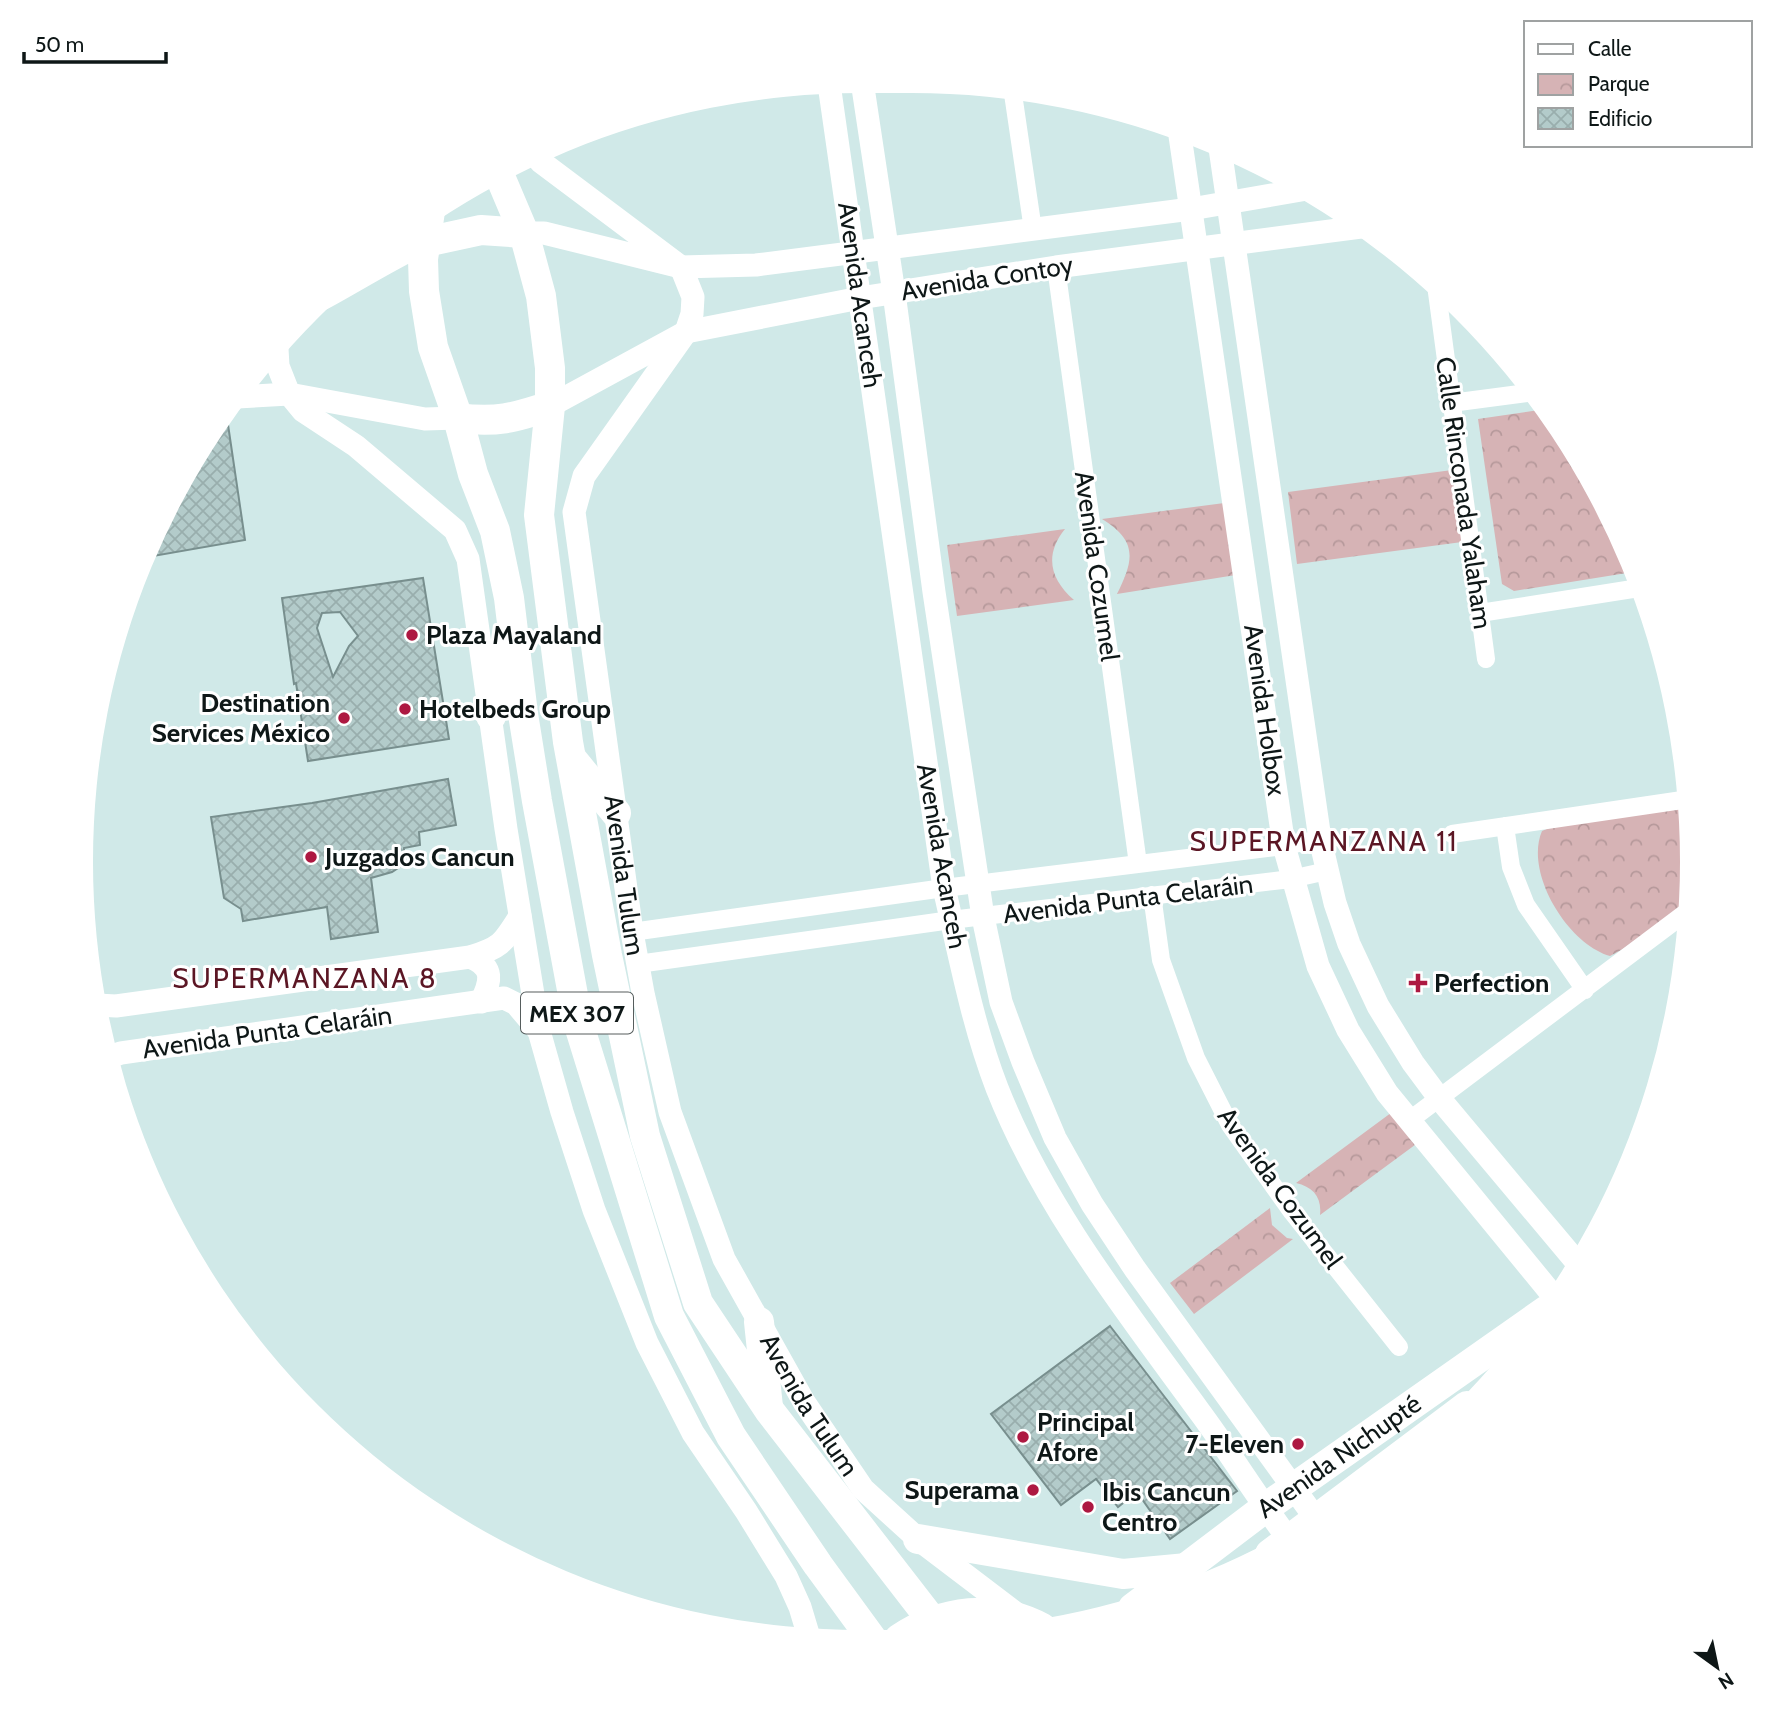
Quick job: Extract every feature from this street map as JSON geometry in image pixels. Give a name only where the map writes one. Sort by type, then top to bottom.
[{"type":"main road","points":[[426,242],[481,230],[524,233],[502,182]]},
{"type":"main road","points":[[428,226],[423,259],[424,291],[433,347],[458,418],[486,422],[514,418],[550,406]]},
{"type":"main road","name":"Avenida Tulum","points":[[524,233],[541,296],[550,368],[550,406],[539,515],[570,757],[607,955],[645,1136],[698,1303],[769,1410],[939,1629]]},
{"type":"main road","name":"MEX 307","points":[[458,418],[473,474],[495,531],[509,598],[527,739],[578,1022],[669,1316],[731,1436],[865,1630]]},
{"type":"main road","points":[[491,716],[504,668],[509,598]]},
{"type":"main road","points":[[570,757],[616,813]]},
{"type":"main road","points":[[759,1322],[769,1410]]},
{"type":"main road","name":"Avenida Nichupté","points":[[1158,1589],[1265,1508],[1522,1327]]},
{"type":"main road","points":[[918,1539],[1123,1574],[1188,1567]]},
{"type":"main road","points":[[941,1629],[954,1615],[982,1612],[1004,1614],[1027,1621]]},
{"type":"street","name":"Avenida Acanceh","points":[[864,93],[932,579],[983,917],[1001,1002],[1055,1138],[1092,1204],[1135,1269],[1314,1516]]},
{"type":"street","name":"Avenida Acanceh","points":[[830,94],[944,888],[968,999],[998,1088],[1029,1157],[1070,1228],[1114,1296],[1201,1413],[1265,1508],[1279,1536]]},
{"type":"street","points":[[1014,99],[1033,230]]},
{"type":"street","name":"Avenida Holbox","points":[[1181,142],[1284,846],[1318,966],[1348,1030],[1387,1093],[1549,1291]]},
{"type":"street","name":"Avenida Holbox","points":[[1222,158],[1321,839],[1327,871],[1349,944],[1378,1006],[1413,1063],[1571,1256]]},
{"type":"street","points":[[542,163],[681,267]]},
{"type":"street","name":"Avenida Contoy","points":[[524,233],[544,233],[681,267],[756,265],[1191,209],[1289,192]]},
{"type":"street","name":"Avenida Contoy","points":[[550,406],[686,332],[860,298],[1056,267],[1348,229]]},
{"type":"street","points":[[366,275],[394,257],[426,242]]},
{"type":"street","name":"Avenida Tulum","points":[[681,267],[693,297],[692,314],[686,332],[584,475],[575,512],[632,932],[670,1112],[724,1259],[804,1402],[863,1489],[918,1539],[1030,1621]]},
{"type":"street","name":"Avenida Cozumel","points":[[1056,267],[1138,864]]},
{"type":"street","name":"Calle Rinconada Yalaham","points":[[1438,303],[1486,659]]},
{"type":"street","points":[[278,363],[289,394],[303,411],[356,446],[455,530],[468,559],[538,1031],[562,1112],[594,1210],[647,1343],[693,1433],[786,1576],[806,1629]]},
{"type":"street","points":[[250,396],[289,394],[425,419],[458,418]]},
{"type":"street","points":[[1451,403],[1521,394]]},
{"type":"street","points":[[1480,613],[1630,589]]},
{"type":"street","points":[[1452,834],[1678,801]]},
{"type":"street","points":[[1505,826],[1511,867],[1526,905],[1585,989]]},
{"type":"street","name":"Avenida Punta Celaráin","points":[[632,932],[1321,839]]},
{"type":"street","name":"Avenida Punta Celaráin","points":[[638,964],[951,920],[1292,879],[1327,871]]},
{"type":"street","name":"Avenida Cozumel","points":[[1152,895],[1161,960],[1196,1058],[1230,1125],[1292,1212],[1399,1347]]},
{"type":"street","name":"Avenida Punta Celaráin","points":[[107,1005],[470,957],[495,949],[505,941],[520,916]]},
{"type":"street","points":[[1410,1120],[1678,918]]},
{"type":"street","points":[[470,957],[481,961],[489,974],[489,986],[481,1002]]},
{"type":"street","name":"Avenida Punta Celaráin","points":[[117,1049],[504,998],[516,1004],[538,1031]]},
{"type":"green space","points":[[1534,411],[1577,477],[1601,521],[1624,573],[1514,591],[1502,584],[1478,419]]},
{"type":"green space","points":[[1452,470],[1462,542],[1297,564],[1288,492]]},
{"type":"green space","points":[[1232,502],[1242,574],[1117,594],[1127,571],[1129,552],[1122,535],[1102,519]]},
{"type":"green space","points":[[1065,529],[1054,548],[1053,566],[1060,584],[1074,600],[957,616],[947,545]]},
{"type":"green space","points":[[1679,808],[1679,907],[1651,930],[1610,956],[1594,949],[1565,922],[1545,886],[1539,867],[1538,848],[1542,831],[1556,825]]},
{"type":"green space","points":[[1399,1107],[1423,1139],[1320,1215],[1315,1194],[1296,1183]]},
{"type":"green space","points":[[1270,1208],[1272,1225],[1287,1238],[1293,1239],[1194,1314],[1170,1283]]},
{"type":"building","points":[[228,426],[245,540],[156,556],[196,477]]},
{"type":"building","points":[[423,578],[449,739],[308,761],[282,598]],"holes":[[[340,612],[358,636],[349,646],[333,677],[317,628],[322,613]]]},
{"type":"building","name":"Juzgados Cancun","points":[[448,779],[456,825],[419,832],[420,845],[404,848],[401,866],[392,872],[371,878],[378,932],[331,939],[327,907],[243,921],[241,909],[224,898],[211,817],[312,803]]},
{"type":"building","points":[[1110,1326],[1237,1491],[1170,1539],[1137,1492],[1118,1507],[1096,1479],[1061,1505],[991,1414]]},
{"type":"place","name":"Plaza Mayaland","points":[[412,635]]},
{"type":"place","name":"Hotelbeds Group","points":[[405,709]]},
{"type":"place","name":"Destination Services México","points":[[344,718]]},
{"type":"place","name":"Juzgados Cancun","points":[[311,857]]},
{"type":"place","name":"Perfection","points":[[1418,983]]},
{"type":"place","name":"Principal Afore","points":[[1023,1437]]},
{"type":"place","name":"7-Eleven","points":[[1298,1444]]},
{"type":"place","name":"Superama","points":[[1033,1490]]},
{"type":"place","name":"Ibis Cancun Centro","points":[[1088,1507]]},
{"type":"district","name":"SUPERMANZANA 11","points":[[1324,841]]},
{"type":"district","name":"SUPERMANZANA 8","points":[[305,978]]}]
